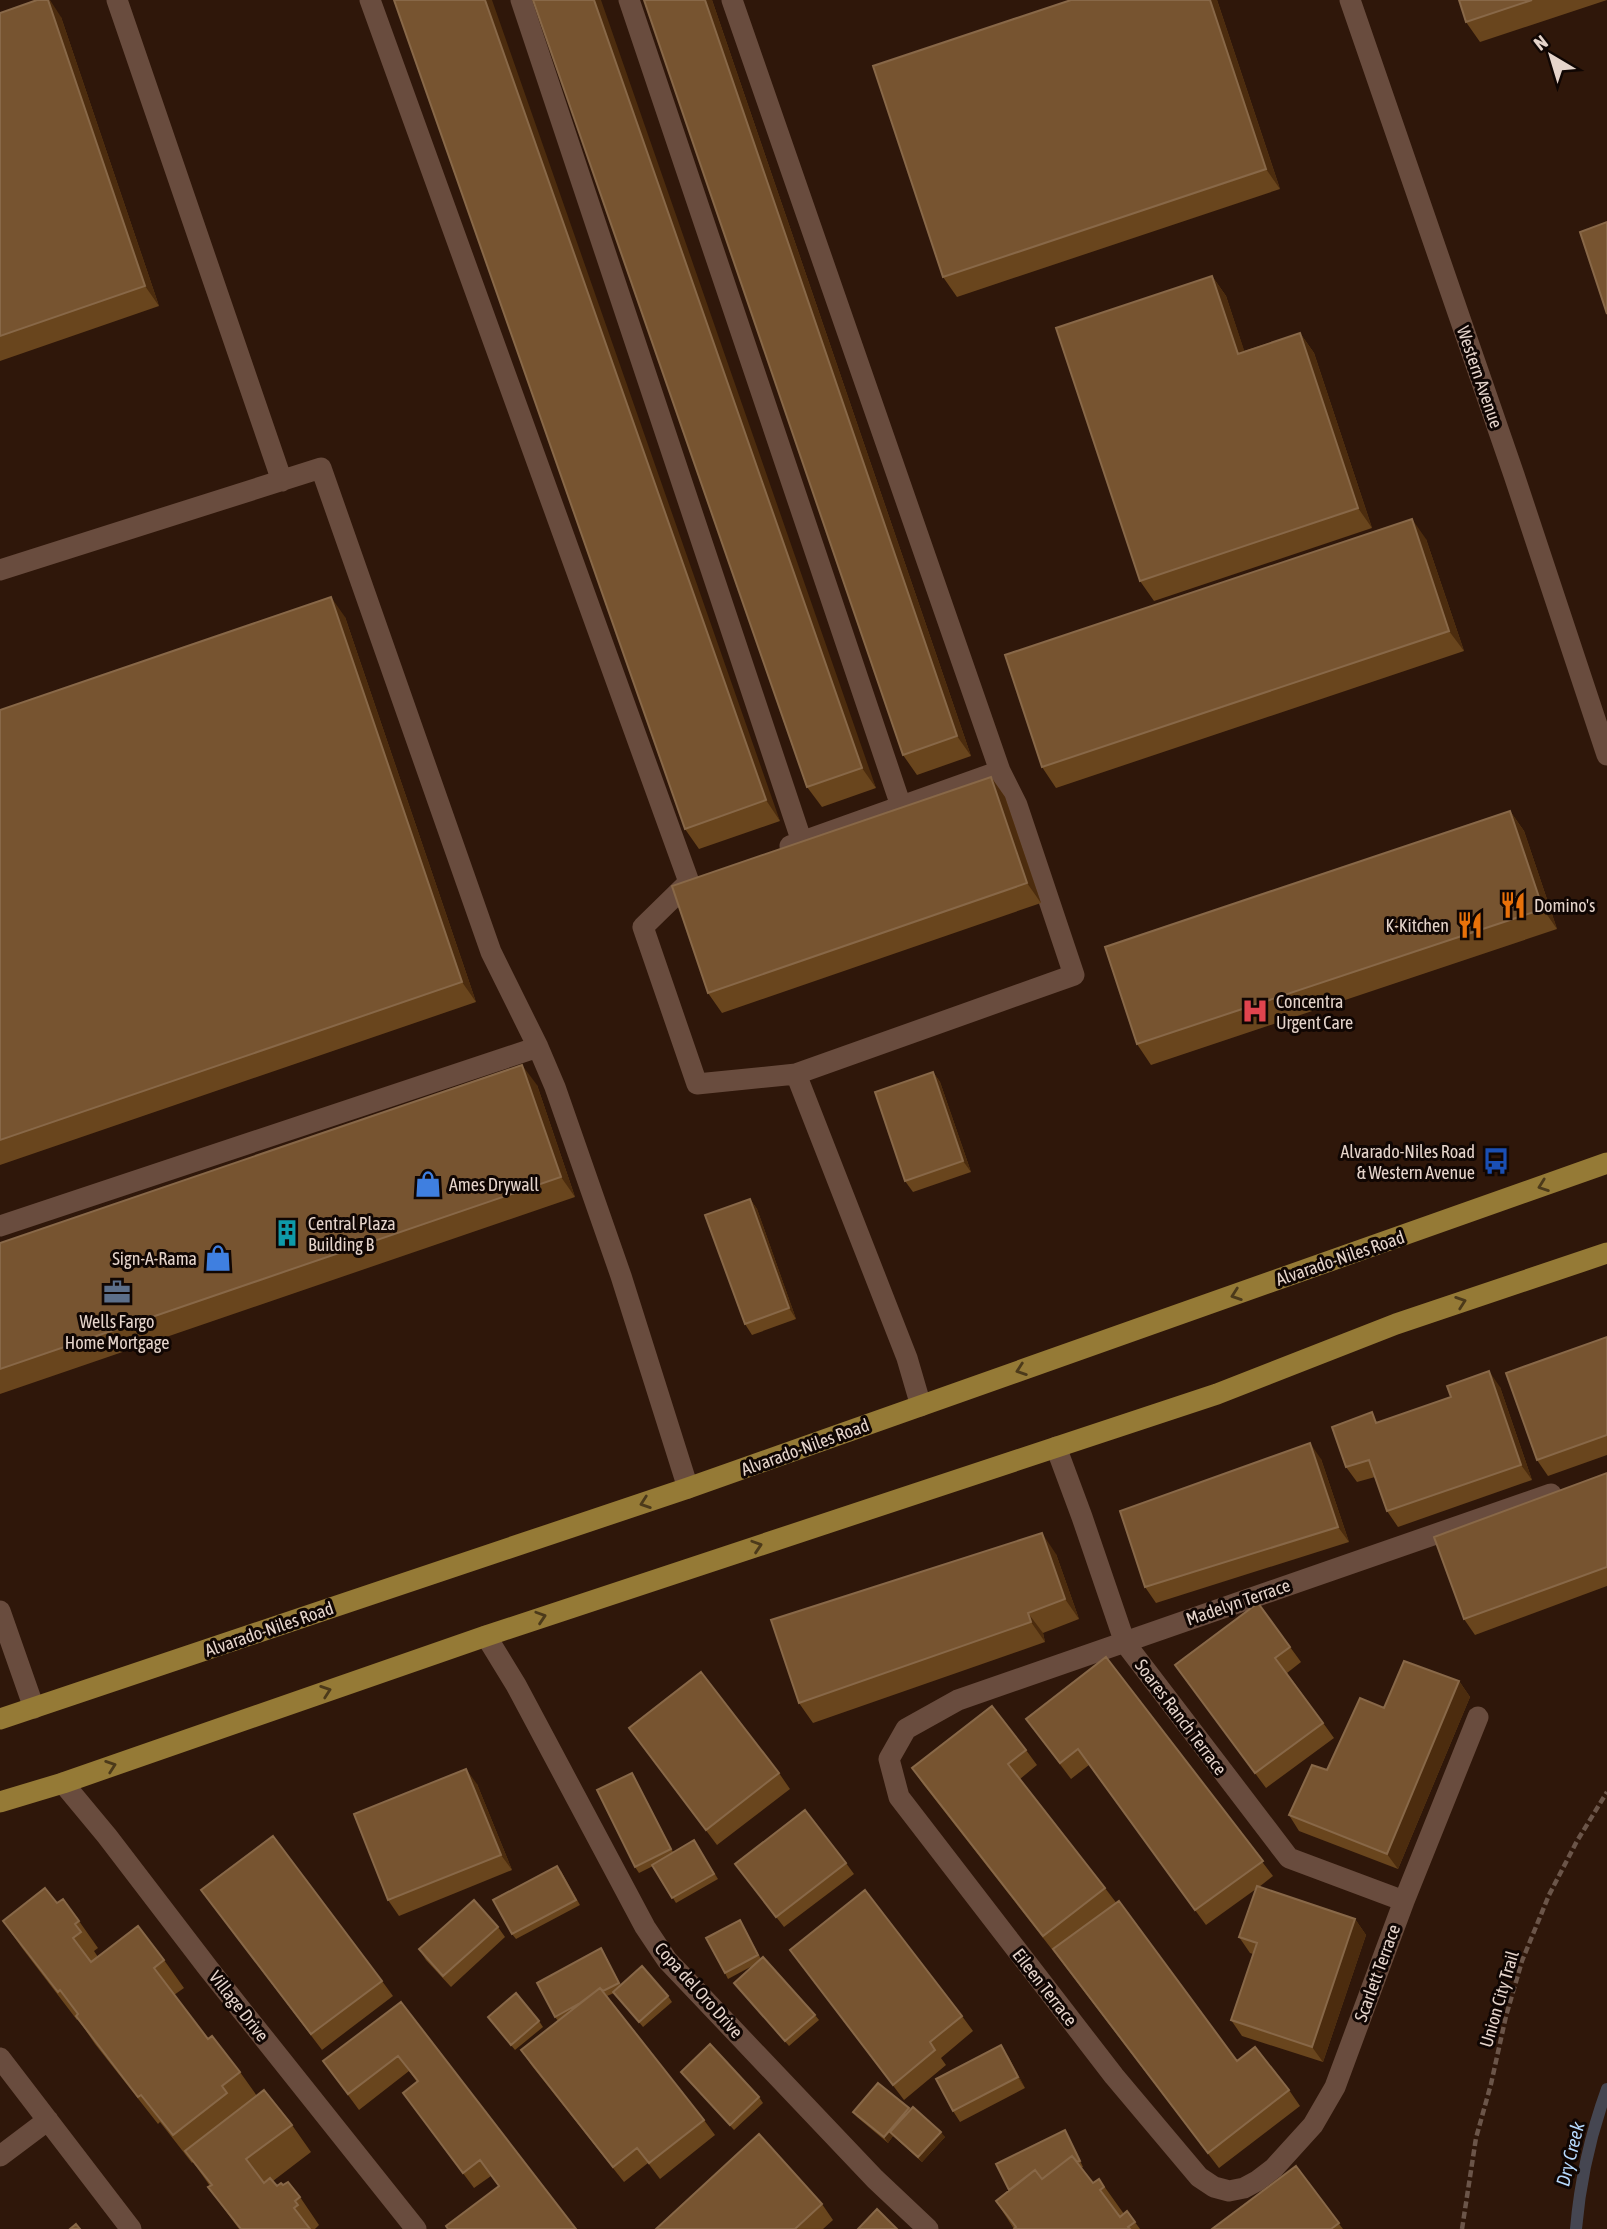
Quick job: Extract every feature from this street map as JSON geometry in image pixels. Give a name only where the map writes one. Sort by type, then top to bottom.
[{"type":"main road","name":"Alvarado-Niles Road","points":[[0,1719],[688,1488],[1607,1163]]},
{"type":"main road","points":[[0,1802],[486,1636],[1217,1394],[1396,1324],[1607,1253]]},
{"type":"street","points":[[117,0],[282,481]]},
{"type":"street","points":[[370,0],[689,882]]},
{"type":"street","points":[[521,0],[802,842]]},
{"type":"street","points":[[629,0],[901,806]]},
{"type":"street","points":[[714,873],[689,882],[642,927],[697,1084],[796,1074],[1074,975],[1017,805],[1000,771],[732,0]]},
{"type":"street","name":"Western Avenue","points":[[1350,0],[1607,755]]},
{"type":"street","points":[[0,570],[321,468],[491,952],[555,1087],[612,1251],[688,1488]]},
{"type":"street","points":[[777,851],[1000,771]]},
{"type":"street","points":[[0,1226],[538,1047]]},
{"type":"street","points":[[796,1074],[907,1358],[921,1406]]},
{"type":"street","name":"Soares Ranch Terrace","points":[[1056,1447],[1125,1643],[1289,1858],[1404,1901]]},
{"type":"street","name":"Madelyn Terrace","points":[[890,1759],[906,1729],[958,1700],[1568,1489]]},
{"type":"street","points":[[0,1611],[34,1708]]},
{"type":"street","name":"Copa del Oro Drive","points":[[486,1636],[516,1685],[645,1927],[667,1959],[875,2179],[928,2229]]},
{"type":"street","name":"Scarlett Terrace","points":[[1229,2191],[1244,2188],[1266,2175],[1313,2125],[1335,2087],[1404,1901],[1478,1717]]},
{"type":"street","name":"Eileen Terrace","points":[[890,1759],[898,1797],[1114,2076],[1199,2177],[1214,2187],[1229,2191]]},
{"type":"street","name":"Village Drive","points":[[62,1783],[107,1836],[208,1968],[416,2229]]},
{"type":"street","points":[[0,2058],[131,2229]]},
{"type":"street","points":[[0,2156],[48,2120]]},
{"type":"path","name":"Union City Trail","points":[[1462,2229],[1476,2138],[1522,1961],[1549,1895],[1607,1792]]},
{"type":"building","points":[[37,0],[48,0],[145,286],[0,336],[0,13]]},
{"type":"building","points":[[394,0],[485,0],[766,800],[685,829]]},
{"type":"building","points":[[533,0],[594,0],[862,768],[807,787]]},
{"type":"building","points":[[644,0],[705,0],[957,736],[903,755]]},
{"type":"building","points":[[1071,0],[1210,0],[1266,169],[943,277],[873,66]]},
{"type":"building","points":[[1459,0],[1532,0],[1466,22]]},
{"type":"building","points":[[1607,222],[1607,314],[1580,232]]},
{"type":"building","points":[[1212,276],[1238,354],[1300,333],[1358,508],[1140,581],[1056,328]]},
{"type":"building","points":[[1412,519],[1449,631],[1042,767],[1005,655]]},
{"type":"building","points":[[331,597],[462,982],[0,1140],[0,710]]},
{"type":"building","points":[[991,777],[1027,883],[708,993],[672,886]]},
{"type":"building","points":[[1510,811],[1543,909],[1137,1044],[1105,947]]},
{"type":"building","name":"Central Plaza Building B","points":[[522,1065],[561,1177],[0,1369],[0,1243]]},
{"type":"building","points":[[933,1072],[963,1161],[905,1181],[875,1092]]},
{"type":"building","points":[[750,1199],[789,1308],[745,1324],[705,1215]]},
{"type":"building","points":[[1607,1337],[1607,1435],[1537,1460],[1506,1373]]},
{"type":"building","points":[[1489,1371],[1521,1465],[1387,1511],[1369,1460],[1346,1467],[1332,1427],[1372,1412],[1376,1423],[1451,1397],[1447,1386]]},
{"type":"building","points":[[1310,1443],[1338,1527],[1145,1587],[1120,1511]]},
{"type":"building","points":[[1607,1473],[1607,1567],[1464,1619],[1434,1537]]},
{"type":"building","points":[[1042,1533],[1065,1599],[1028,1613],[1031,1622],[799,1703],[771,1620]]},
{"type":"building","points":[[1258,1603],[1290,1647],[1275,1658],[1323,1723],[1255,1773],[1175,1665]]},
{"type":"building","points":[[1106,1657],[1263,1861],[1195,1910],[1078,1749],[1060,1763],[1026,1719]]},
{"type":"building","points":[[1404,1661],[1459,1681],[1387,1854],[1289,1815],[1312,1765],[1327,1770],[1360,1698],[1384,1708]]},
{"type":"building","points":[[701,1672],[779,1773],[706,1830],[629,1728]]},
{"type":"building","points":[[992,1706],[1026,1750],[1008,1764],[1105,1888],[1043,1936],[912,1768]]},
{"type":"building","points":[[466,1769],[501,1855],[388,1900],[354,1814]]},
{"type":"building","points":[[632,1773],[671,1849],[635,1867],[597,1790]]},
{"type":"building","points":[[805,1810],[846,1863],[776,1917],[735,1864]]},
{"type":"building","points":[[273,1836],[382,1981],[311,2034],[201,1890]]},
{"type":"building","points":[[694,1840],[714,1874],[672,1898],[652,1865]]},
{"type":"building","points":[[557,1866],[576,1900],[512,1934],[493,1900]]},
{"type":"building","points":[[1257,1886],[1355,1919],[1312,2047],[1231,2020],[1257,1943],[1239,1937]]},
{"type":"building","points":[[45,1888],[57,1903],[63,1899],[79,1921],[75,1924],[81,1932],[73,1938],[91,1962],[138,1926],[164,1960],[154,1968],[208,2039],[212,2036],[240,2072],[222,2086],[227,2093],[173,2135],[141,2095],[138,2097],[76,2016],[78,2014],[60,1990],[58,1992],[3,1921]]},
{"type":"building","points":[[865,1890],[962,2016],[930,2042],[935,2050],[893,2085],[790,1950]]},
{"type":"building","points":[[474,1900],[498,1927],[443,1976],[419,1949]]},
{"type":"building","points":[[1119,1901],[1237,2061],[1255,2047],[1289,2090],[1208,2153],[1053,1949]]},
{"type":"building","points":[[740,1920],[758,1955],[725,1973],[706,1938]]},
{"type":"building","points":[[601,1948],[619,1983],[603,1991],[600,1988],[555,2017],[537,1983]]},
{"type":"building","points":[[763,1957],[815,2015],[785,2041],[734,1983]]},
{"type":"building","points":[[642,1966],[668,1996],[639,2022],[613,1992]]},
{"type":"building","points":[[600,1988],[704,2120],[649,2163],[637,2148],[613,2167],[521,2050]]},
{"type":"building","points":[[516,1993],[539,2021],[511,2045],[488,2017]]},
{"type":"building","points":[[401,2002],[576,2229],[448,2229],[446,2226],[499,2186],[480,2160],[463,2173],[403,2093],[418,2081],[398,2056],[348,2094],[323,2061]]},
{"type":"building","points":[[710,2044],[759,2097],[730,2125],[681,2072]]},
{"type":"building","points":[[1001,2045],[1018,2077],[953,2111],[936,2079]]},
{"type":"building","points":[[878,2083],[909,2108],[884,2137],[853,2112]]},
{"type":"building","points":[[264,2090],[292,2125],[246,2159],[264,2183],[270,2178],[277,2186],[288,2182],[300,2197],[295,2201],[298,2205],[294,2208],[310,2229],[241,2229],[208,2187],[212,2185],[185,2151]]},
{"type":"building","points":[[913,2107],[941,2132],[918,2157],[890,2132]]},
{"type":"building","points":[[1065,2130],[1080,2161],[1077,2162],[1072,2156],[1042,2179],[1035,2170],[1009,2190],[996,2164]]},
{"type":"building","points":[[759,2134],[822,2204],[795,2229],[656,2229]]},
{"type":"building","points":[[1072,2156],[1093,2183],[1099,2179],[1104,2187],[1100,2190],[1120,2217],[1127,2211],[1135,2222],[1128,2227],[1130,2229],[1014,2229],[1016,2227],[996,2201],[1035,2170],[1042,2179]]},
{"type":"building","points":[[1296,2166],[1339,2223],[1331,2229],[1212,2229]]},
{"type":"building","points":[[877,2209],[897,2229],[858,2229]]},
{"type":"waterway","name":"Dry Creek","points":[[1576,2229],[1587,2158],[1607,2089]]},
{"type":"place","name":"Domino's","points":[[1513,905]]},
{"type":"place","name":"K-Kitchen","points":[[1470,925]]},
{"type":"place","name":"Concentra Urgent Care","points":[[1255,1011]]},
{"type":"place","name":"Alvarado-Niles Road & Western Avenue","points":[[1496,1161]]},
{"type":"place","name":"Ames Drywall","points":[[428,1184]]},
{"type":"place","name":"Central Plaza Building B","points":[[287,1233]]},
{"type":"place","name":"Sign-A-Rama","points":[[218,1258]]},
{"type":"place","name":"Wells Fargo Home Mortgage","points":[[117,1292]]}]
